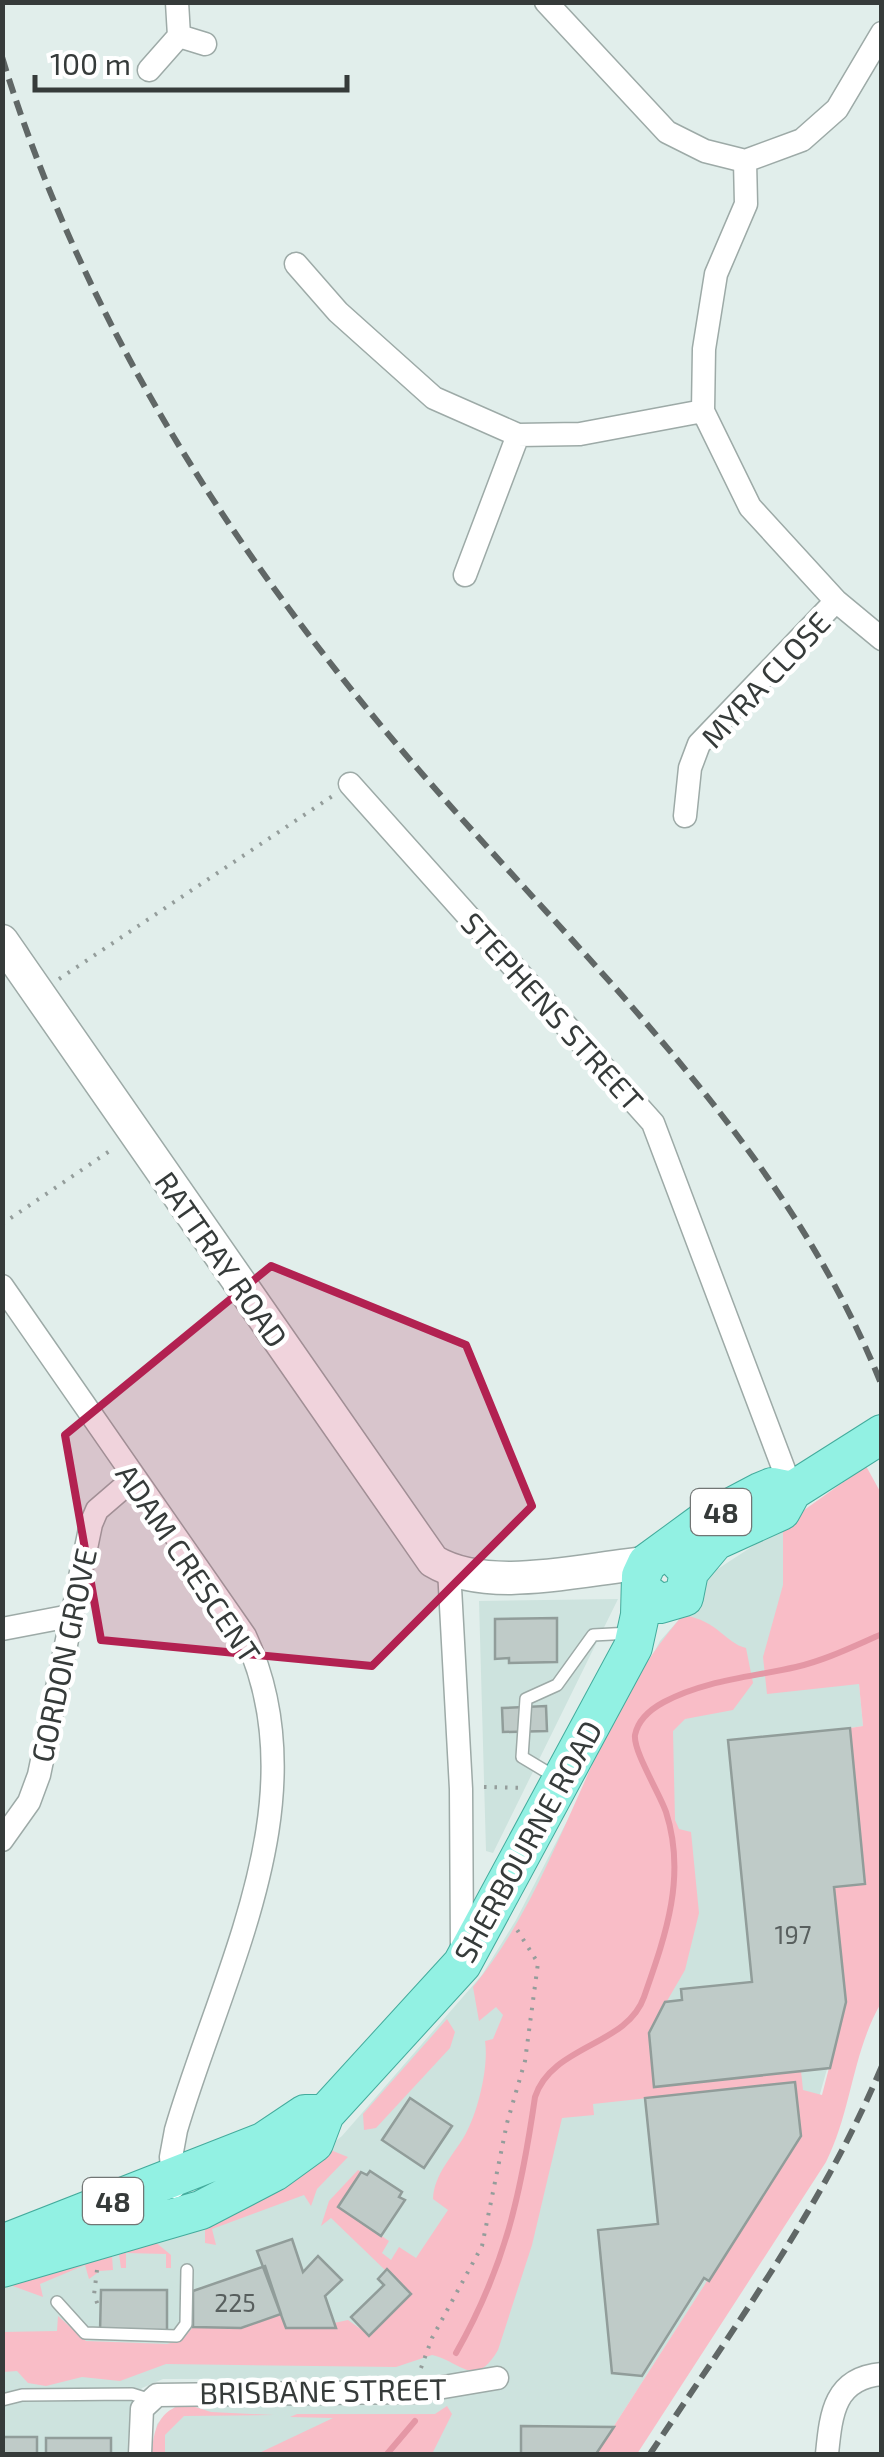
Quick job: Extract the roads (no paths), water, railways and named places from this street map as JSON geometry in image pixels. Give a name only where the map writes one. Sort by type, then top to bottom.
[{"type":"main road","name":"SHERBOURNE ROAD","points":[[2,2268],[182,2217],[222,2200],[300,2155],[319,2136],[325,2114],[462,1964],[635,1640],[658,1578],[715,1542],[781,1511],[792,1491],[882,1434]]},
{"type":"main road","name":"SHERBOURNE ROAD","points":[[2,2244],[263,2142],[305,2114],[325,2114]]},
{"type":"street","points":[[150,70],[180,36],[177,2]]},
{"type":"street","points":[[546,2],[667,132],[704,151],[745,162],[802,140],[837,109],[882,33]]},
{"type":"street","points":[[180,36],[205,44]]},
{"type":"street","points":[[745,162],[746,204],[716,274],[704,349],[703,410],[750,507],[836,601],[882,639]]},
{"type":"street","points":[[296,264],[338,312],[434,398],[518,435],[580,434],[703,410]]},
{"type":"street","points":[[465,575],[518,435]]},
{"type":"street","name":"MYRA CLOSE","points":[[685,816],[690,768],[699,744],[836,601]]},
{"type":"street","name":"STEPHENS STREET","points":[[350,784],[653,1123],[792,1491]]},
{"type":"street","name":"RATTRAY ROAD","points":[[2,941],[414,1538],[433,1561],[448,1569]]},
{"type":"street","name":"ADAM CRESCENT","points":[[2,1286],[245,1636],[260,1670],[268,1705],[270,1832],[176,2130],[172,2179],[182,2217]]},
{"type":"street","name":"GORDON GROVE","points":[[2,1840],[29,1802],[38,1775],[70,1616],[97,1510],[133,1479]]},
{"type":"street","points":[[462,1964],[461,1789],[448,1569],[483,1576],[578,1574],[598,1580],[658,1578]]},
{"type":"street","points":[[2,1629],[70,1616]]},
{"type":"street","points":[[827,2454],[835,2405],[847,2386],[857,2378],[882,2374]]},
{"type":"street","name":"BRISBANE STREET","points":[[148,2399],[163,2394],[414,2392],[497,2378]]},
{"type":"street","points":[[140,2454],[141,2414],[148,2399]]},
{"type":"lane","points":[[556,1788],[522,1757],[526,1699],[557,1685],[593,1636],[635,1640]]},
{"type":"lane","points":[[57,2302],[73,2324],[92,2335],[177,2336],[186,2324],[187,2270]]},
{"type":"lane","name":"BRISBANE STREET","points":[[2,2400],[114,2394],[148,2399]]},
{"type":"waterway","points":[[456,2353],[487,2290],[509,2229],[535,2097],[557,2066],[622,2026],[635,2013],[659,1952],[674,1883],[672,1836],[636,1742],[639,1725],[654,1708],[680,1695],[712,1684],[807,1664],[882,1634]]},
{"type":"waterway","points":[[387,2454],[415,2421]]},
{"type":"railway","points":[[2,57],[36,157],[77,254],[123,348],[231,527],[356,695],[617,990],[739,1138],[793,1216],[842,1298],[882,1386]]},
{"type":"railway","points":[[650,2454],[805,2217],[882,2066]]}]
